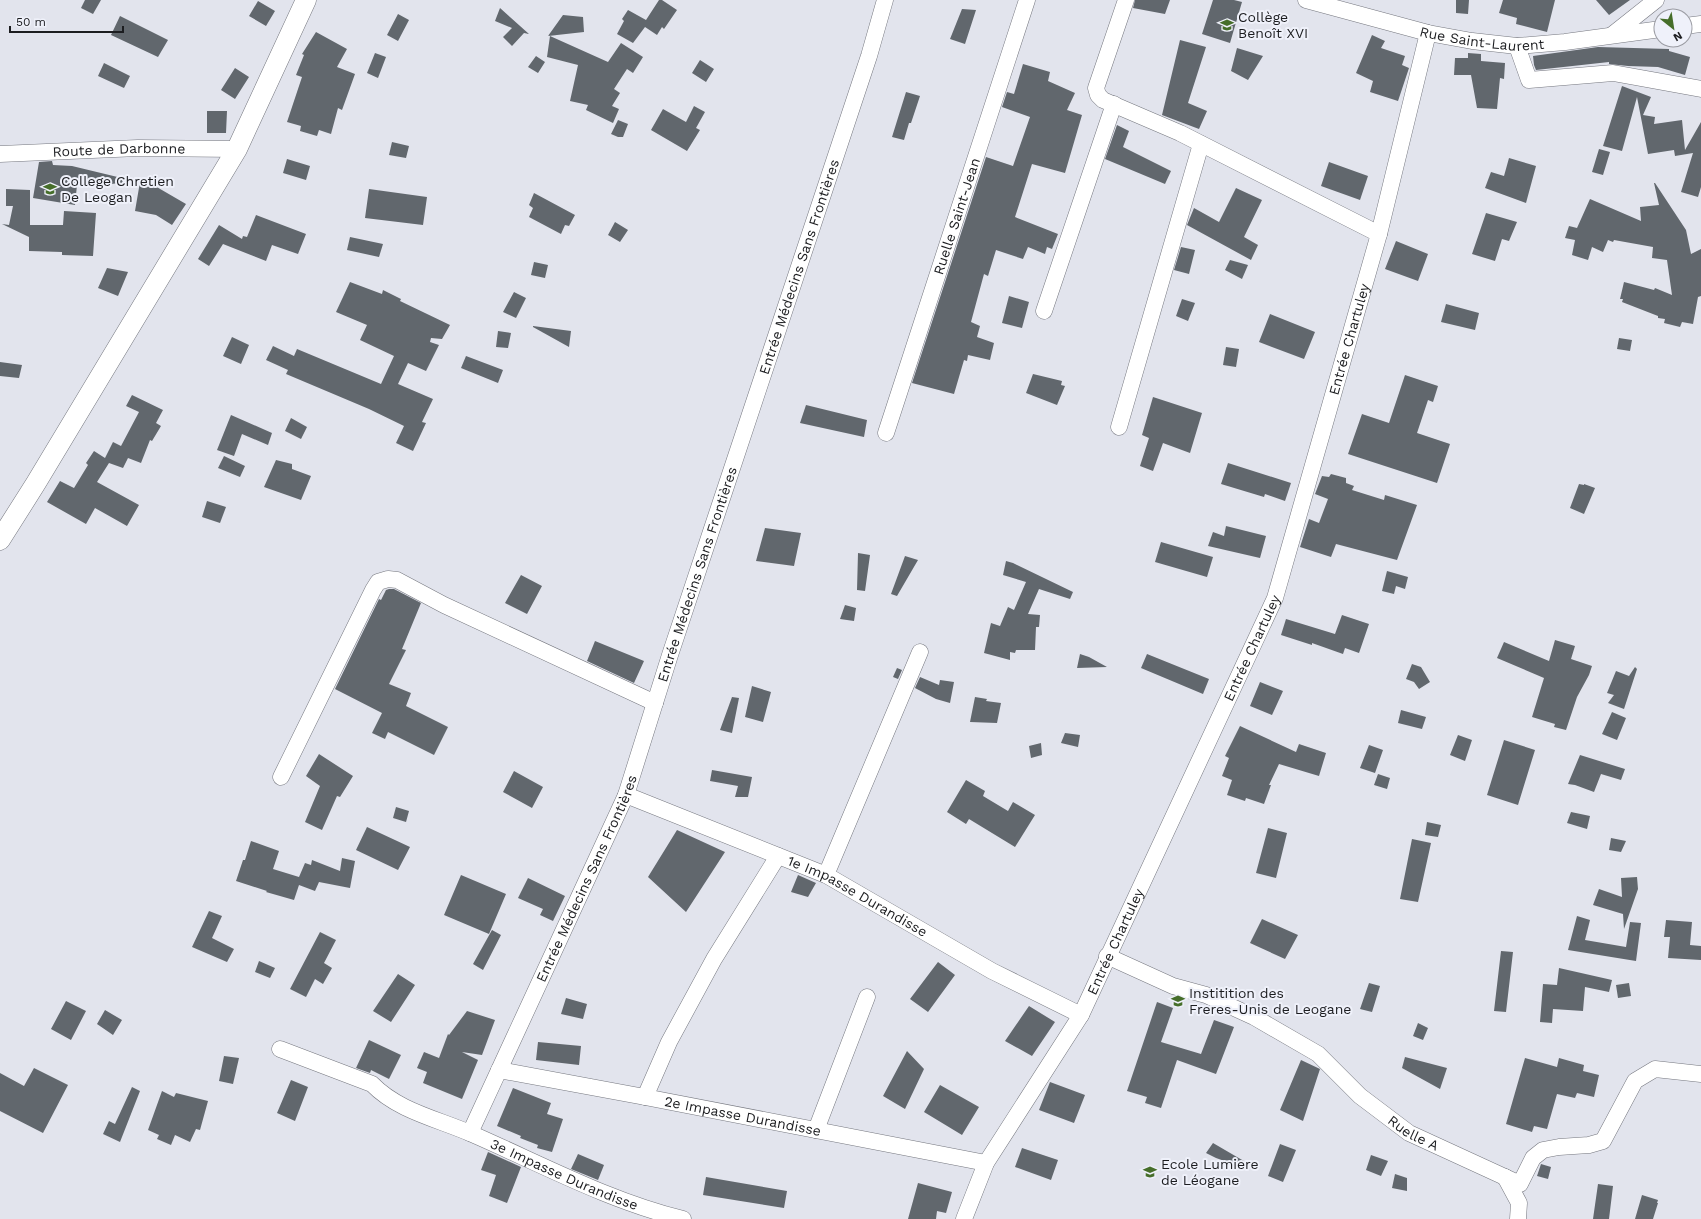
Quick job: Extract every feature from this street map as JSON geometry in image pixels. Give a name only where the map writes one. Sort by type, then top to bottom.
[{"type":"main road","points":[[0,540],[36,483],[237,149],[306,0]]},
{"type":"street","name":"Entrée Médecins Sans Frontières","points":[[470,1133],[626,795],[869,56],[885,0]]},
{"type":"street","name":"Ruelle Saint-Jean","points":[[886,433],[1027,0]]},
{"type":"street","points":[[1126,0],[1096,88],[1098,95],[1103,100],[1180,133],[1379,234]]},
{"type":"street","name":"Rue Saint-Laurent","points":[[1306,0],[1428,33],[1472,41],[1517,46],[1565,42],[1653,30]]},
{"type":"street","points":[[1612,35],[1656,0]]},
{"type":"street","name":"Entrée Chartuley","points":[[964,1219],[986,1163],[1081,1015],[1107,956],[1275,598],[1379,234],[1428,33]]},
{"type":"street","points":[[1517,46],[1529,80],[1613,73],[1701,89]]},
{"type":"street","points":[[1044,311],[1114,104]]},
{"type":"street","points":[[1119,427],[1201,144]]},
{"type":"street","name":"Route de Darbonne","points":[[0,154],[138,148],[237,149]]},
{"type":"street","points":[[281,777],[373,590],[378,582],[388,579],[397,580],[444,605],[655,703]]},
{"type":"street","points":[[826,875],[920,652]]},
{"type":"street","name":"1e Impasse Durandisse","points":[[626,795],[826,875],[992,971],[1081,1015]]},
{"type":"street","points":[[645,1097],[669,1042],[714,959],[778,856]]},
{"type":"street","name":"Ruelle A","points":[[1107,956],[1174,986],[1206,996],[1254,1017],[1318,1054],[1360,1096],[1409,1134],[1520,1184],[1533,1158],[1543,1150],[1559,1146],[1589,1145],[1603,1141],[1635,1081],[1655,1069],[1701,1074]]},
{"type":"street","points":[[816,1130],[867,997]]},
{"type":"street","name":"3e Impasse Durandisse","points":[[280,1049],[372,1084],[395,1103],[470,1133],[610,1197],[683,1219]]},
{"type":"street","name":"2e Impasse Durandisse","points":[[499,1070],[986,1163]]},
{"type":"street","points":[[1505,1176],[1519,1203],[1518,1219]]},
{"type":"building","points":[[85,0],[101,0],[93,14],[81,8]]},
{"type":"building","points":[[659,0],[662,0],[677,10],[664,29],[662,27],[657,35],[645,27],[633,43],[617,34],[624,21],[622,19],[628,10],[646,20]]},
{"type":"building","points":[[1135,0],[1170,0],[1165,14],[1133,8]]},
{"type":"building","points":[[1213,0],[1234,0],[1242,2],[1230,43],[1202,34]]},
{"type":"building","points":[[1456,0],[1469,0],[1468,14],[1456,13]]},
{"type":"building","points":[[1503,0],[1555,0],[1547,32],[1516,24],[1517,18],[1499,13]]},
{"type":"building","points":[[1596,0],[1630,0],[1609,15]]},
{"type":"building","points":[[258,1],[275,11],[266,26],[249,16]]},
{"type":"building","points":[[500,8],[529,34],[524,33],[512,46],[503,37],[512,28],[495,21]]},
{"type":"building","points":[[962,9],[976,10],[965,44],[950,39]]},
{"type":"building","points":[[398,14],[409,20],[398,41],[387,35]]},
{"type":"building","points":[[563,15],[583,17],[584,32],[548,36]]},
{"type":"building","points":[[120,16],[168,40],[158,57],[111,35]]},
{"type":"building","points":[[316,32],[347,49],[337,67],[355,74],[342,110],[338,108],[331,134],[319,130],[317,136],[300,131],[301,126],[287,122],[302,77],[296,75],[304,55],[302,54]]},
{"type":"building","points":[[1372,35],[1385,41],[1381,48],[1405,56],[1402,65],[1409,68],[1398,101],[1370,92],[1373,81],[1356,73]]},
{"type":"building","points":[[550,36],[608,62],[621,43],[643,57],[633,73],[627,69],[614,89],[620,93],[612,106],[619,109],[613,123],[586,110],[588,105],[570,101],[578,65],[547,57]]},
{"type":"building","points":[[1180,40],[1206,47],[1188,103],[1207,111],[1199,129],[1162,115]]},
{"type":"building","points":[[1598,47],[1669,49],[1669,51],[1690,57],[1685,75],[1658,67],[1628,66],[1609,64],[1609,62],[1536,70],[1534,65],[1533,56]]},
{"type":"building","points":[[1237,48],[1263,56],[1248,80],[1231,71]]},
{"type":"building","points":[[375,53],[386,57],[378,78],[367,73]]},
{"type":"building","points":[[1468,53],[1481,54],[1481,61],[1505,63],[1504,79],[1500,78],[1497,109],[1477,108],[1471,75],[1454,75],[1455,58],[1468,58]]},
{"type":"building","points":[[536,56],[545,62],[538,73],[528,67]]},
{"type":"building","points":[[700,60],[714,69],[706,82],[692,73]]},
{"type":"building","points":[[104,63],[130,76],[124,88],[98,76]]},
{"type":"building","points":[[1023,64],[1050,72],[1048,81],[1075,93],[1067,110],[1082,115],[1065,173],[1032,164],[1015,217],[1058,234],[1052,249],[1047,247],[1045,254],[1028,247],[1023,259],[996,250],[988,276],[984,274],[971,322],[980,326],[977,337],[994,343],[990,360],[968,355],[967,361],[964,360],[954,394],[912,383],[986,157],[1013,166],[1030,117],[1002,107],[1007,92],[1014,94]]},
{"type":"building","points":[[235,68],[249,77],[235,99],[221,90]]},
{"type":"building","points":[[1622,86],[1651,97],[1643,115],[1655,117],[1654,124],[1682,120],[1685,150],[1701,122],[1701,187],[1698,197],[1681,192],[1693,153],[1675,156],[1674,150],[1648,154],[1637,97],[1622,151],[1603,146]]},
{"type":"building","points":[[906,92],[920,96],[904,140],[892,137]]},
{"type":"building","points":[[694,106],[705,112],[696,128],[700,130],[687,151],[651,130],[663,109],[686,122]]},
{"type":"building","points":[[207,111],[227,111],[226,133],[207,133]]},
{"type":"building","points":[[618,120],[628,124],[623,137],[618,137],[611,134]]},
{"type":"building","points":[[1117,125],[1129,131],[1123,147],[1171,171],[1165,184],[1105,159]]},
{"type":"building","points":[[392,142],[409,146],[406,158],[389,155]]},
{"type":"building","points":[[1599,149],[1610,152],[1603,175],[1592,172]]},
{"type":"building","points":[[1509,158],[1536,166],[1526,203],[1485,188],[1491,172],[1504,176]]},
{"type":"building","points":[[287,159],[310,166],[306,180],[283,173]]},
{"type":"building","points":[[52,161],[53,165],[72,166],[130,180],[129,182],[102,185],[77,185],[75,205],[33,198],[39,162]]},
{"type":"building","points":[[1329,162],[1368,176],[1360,200],[1321,186]]},
{"type":"building","points":[[140,182],[155,186],[186,204],[172,225],[156,215],[135,211]]},
{"type":"building","points":[[1654,183],[1686,230],[1691,254],[1701,249],[1701,296],[1698,297],[1693,324],[1682,322],[1680,327],[1664,323],[1665,319],[1658,318],[1658,316],[1622,302],[1623,299],[1620,299],[1624,282],[1654,290],[1655,288],[1672,295],[1667,260],[1652,258],[1653,247],[1614,240],[1613,242],[1608,240],[1603,252],[1592,247],[1588,260],[1572,255],[1575,240],[1565,238],[1569,226],[1577,228],[1590,199],[1641,221],[1640,207],[1659,205]]},
{"type":"building","points":[[1236,188],[1262,200],[1244,237],[1258,245],[1251,260],[1187,225],[1194,208],[1219,222]]},
{"type":"building","points":[[6,189],[30,190],[30,225],[63,225],[64,211],[96,213],[93,256],[62,255],[62,252],[29,251],[29,237],[2,224],[9,225],[13,206],[6,206]]},
{"type":"building","points":[[369,189],[427,197],[423,225],[365,218]]},
{"type":"building","points":[[534,193],[575,215],[569,226],[565,225],[561,234],[529,217],[533,208],[529,205]]},
{"type":"building","points":[[1486,213],[1517,222],[1509,241],[1502,239],[1495,261],[1472,254]]},
{"type":"building","points":[[256,215],[306,234],[298,254],[272,245],[266,261],[223,244],[209,266],[198,259],[219,225],[242,239],[243,236],[247,237]]},
{"type":"building","points":[[615,222],[628,230],[620,242],[608,235]]},
{"type":"building","points":[[350,237],[383,244],[379,257],[347,250]]},
{"type":"building","points":[[1396,241],[1428,254],[1418,281],[1385,269]]},
{"type":"building","points":[[1181,247],[1195,250],[1189,274],[1174,270]]},
{"type":"building","points":[[1230,260],[1248,265],[1242,279],[1225,270]]},
{"type":"building","points":[[534,262],[548,265],[545,278],[531,275]]},
{"type":"building","points":[[107,268],[128,272],[118,296],[98,288]]},
{"type":"building","points":[[350,282],[382,294],[383,290],[401,299],[400,301],[450,325],[442,339],[431,338],[430,342],[439,345],[426,371],[408,363],[398,384],[433,399],[422,422],[426,423],[413,451],[396,443],[404,426],[369,409],[286,374],[288,370],[266,360],[273,346],[294,356],[297,349],[381,384],[394,356],[360,340],[367,325],[336,312]]},
{"type":"building","points":[[514,292],[526,298],[516,318],[503,312]]},
{"type":"building","points":[[1009,296],[1029,302],[1022,328],[1002,323]]},
{"type":"building","points":[[1182,299],[1195,303],[1188,321],[1176,316]]},
{"type":"building","points":[[1446,304],[1479,313],[1475,330],[1441,322]]},
{"type":"building","points":[[1270,314],[1315,332],[1304,359],[1259,342]]},
{"type":"building","points":[[533,327],[571,331],[569,347]]},
{"type":"building","points":[[498,331],[511,333],[508,348],[496,347]]},
{"type":"building","points":[[232,337],[249,345],[241,364],[223,356]]},
{"type":"building","points":[[1619,338],[1632,340],[1630,351],[1617,349]]},
{"type":"building","points":[[1226,347],[1239,349],[1236,367],[1223,365]]},
{"type":"building","points":[[466,356],[503,370],[498,383],[461,368]]},
{"type":"building","points":[[0,362],[22,365],[19,378],[0,376]]},
{"type":"building","points":[[1033,374],[1062,381],[1061,385],[1065,386],[1057,405],[1026,393]]},
{"type":"building","points":[[1405,375],[1438,386],[1433,402],[1428,400],[1417,433],[1450,444],[1437,483],[1348,454],[1362,414],[1389,423]]},
{"type":"building","points":[[132,395],[163,410],[156,423],[161,426],[152,441],[150,440],[141,463],[128,458],[123,468],[109,463],[97,482],[139,505],[127,526],[95,508],[86,524],[47,502],[60,481],[74,488],[88,465],[86,463],[94,451],[105,458],[113,442],[121,446],[139,412],[126,406]]},
{"type":"building","points":[[1153,397],[1202,413],[1190,453],[1163,443],[1153,471],[1140,466],[1149,438],[1142,435]]},
{"type":"building","points":[[806,405],[867,420],[864,437],[800,423]]},
{"type":"building","points":[[231,415],[272,433],[268,445],[242,434],[234,456],[217,450]]},
{"type":"building","points":[[291,418],[307,427],[301,439],[285,431]]},
{"type":"building","points":[[224,456],[245,466],[240,477],[218,468]]},
{"type":"building","points":[[276,460],[292,464],[292,469],[311,476],[301,500],[264,487]]},
{"type":"building","points":[[1228,463],[1291,483],[1285,501],[1265,494],[1264,497],[1221,484]]},
{"type":"building","points":[[1331,474],[1346,478],[1346,483],[1354,486],[1352,490],[1384,500],[1385,495],[1417,505],[1397,560],[1336,544],[1331,557],[1300,547],[1309,519],[1319,523],[1328,499],[1315,494],[1322,476],[1329,477]]},
{"type":"building","points":[[1579,484],[1584,484],[1595,488],[1584,514],[1570,508]]},
{"type":"building","points":[[207,501],[226,507],[220,523],[202,517]]},
{"type":"building","points":[[1226,526],[1266,536],[1260,558],[1208,546],[1213,532],[1224,536]]},
{"type":"building","points":[[765,528],[801,533],[794,566],[756,561]]},
{"type":"building","points":[[1161,542],[1213,557],[1207,577],[1155,562]]},
{"type":"building","points":[[858,553],[870,555],[865,591],[857,590]]},
{"type":"building","points":[[905,556],[918,560],[897,596],[891,594]]},
{"type":"building","points":[[1006,561],[1073,592],[1070,599],[1039,589],[1028,614],[1040,615],[1039,627],[1036,627],[1035,650],[1016,650],[1015,653],[1010,652],[1010,660],[984,653],[991,623],[1000,626],[1008,607],[1014,610],[1026,582],[1003,575]]},
{"type":"building","points":[[1387,571],[1408,577],[1405,589],[1396,586],[1394,594],[1382,591]]},
{"type":"building","points":[[521,575],[542,586],[527,614],[505,603]]},
{"type":"building","points":[[394,589],[421,603],[402,649],[406,650],[389,684],[411,693],[406,706],[448,727],[434,755],[388,732],[385,739],[372,733],[382,713],[335,689],[379,599],[381,600],[386,590]]},
{"type":"building","points":[[845,605],[856,608],[854,621],[840,619]]},
{"type":"building","points":[[1342,615],[1369,624],[1359,653],[1345,648],[1343,654],[1312,643],[1312,645],[1281,635],[1286,619],[1335,634]]},
{"type":"building","points":[[1555,640],[1575,646],[1571,659],[1592,666],[1589,675],[1577,697],[1566,730],[1554,727],[1555,724],[1532,717],[1544,678],[1497,658],[1504,642],[1549,661]]},
{"type":"building","points":[[595,641],[644,661],[634,683],[587,661]]},
{"type":"building","points":[[1080,654],[1089,657],[1107,667],[1077,668]]},
{"type":"building","points":[[1147,654],[1209,679],[1203,694],[1141,668]]},
{"type":"building","points":[[1412,664],[1421,667],[1430,682],[1419,689],[1414,682],[1406,679]]},
{"type":"building","points":[[1635,667],[1637,669],[1624,709],[1608,703],[1614,695],[1607,693],[1616,671],[1629,676]]},
{"type":"building","points":[[897,668],[902,670],[898,679],[893,677]]},
{"type":"building","points":[[920,677],[939,685],[940,680],[954,682],[950,703],[936,699],[915,688]]},
{"type":"building","points":[[1260,682],[1283,691],[1272,715],[1250,706]]},
{"type":"building","points":[[752,686],[771,692],[763,722],[745,717]]},
{"type":"building","points":[[732,697],[739,698],[732,733],[720,730]]},
{"type":"building","points":[[975,697],[987,699],[986,701],[1001,703],[997,723],[970,722]]},
{"type":"building","points":[[1401,710],[1426,717],[1422,729],[1398,723]]},
{"type":"building","points":[[1612,712],[1626,718],[1617,740],[1602,734]]},
{"type":"building","points":[[1240,726],[1296,752],[1299,744],[1326,753],[1319,776],[1279,764],[1269,785],[1271,785],[1264,804],[1246,798],[1245,801],[1227,795],[1232,780],[1222,776],[1229,758],[1225,756]]},
{"type":"building","points":[[1065,733],[1080,735],[1078,747],[1061,743]]},
{"type":"building","points":[[1458,735],[1472,740],[1465,761],[1450,755]]},
{"type":"building","points":[[1504,740],[1535,750],[1518,805],[1487,795]]},
{"type":"building","points":[[1041,743],[1042,755],[1031,758],[1029,746]]},
{"type":"building","points":[[1369,745],[1383,750],[1375,773],[1360,768]]},
{"type":"building","points":[[319,754],[353,776],[340,797],[337,796],[322,830],[305,822],[320,786],[306,776]]},
{"type":"building","points":[[1580,755],[1625,769],[1621,780],[1601,774],[1594,792],[1568,784]]},
{"type":"building","points":[[712,770],[752,777],[748,797],[735,797],[738,786],[710,781]]},
{"type":"building","points":[[514,771],[543,787],[532,808],[503,792]]},
{"type":"building","points":[[1378,774],[1390,778],[1387,789],[1374,785]]},
{"type":"building","points":[[966,780],[985,791],[983,796],[1008,811],[1013,802],[1035,815],[1015,847],[969,819],[966,824],[947,812]]},
{"type":"building","points":[[396,807],[409,811],[406,822],[393,818]]},
{"type":"building","points":[[1571,812],[1590,816],[1587,829],[1567,823]]},
{"type":"building","points":[[1427,822],[1441,825],[1438,837],[1425,835]]},
{"type":"building","points":[[367,827],[410,847],[398,870],[356,850]]},
{"type":"building","points":[[1268,828],[1287,833],[1276,878],[1256,873]]},
{"type":"building","points":[[677,830],[725,852],[686,912],[648,877]]},
{"type":"building","points":[[1611,838],[1626,841],[1621,852],[1609,850]]},
{"type":"building","points":[[1412,839],[1431,843],[1418,902],[1400,899]]},
{"type":"building","points":[[251,841],[279,851],[273,869],[299,877],[305,863],[311,865],[312,860],[340,871],[342,858],[355,861],[350,888],[319,882],[315,891],[299,885],[294,900],[236,881]]},
{"type":"building","points":[[461,875],[506,894],[489,934],[444,915]]},
{"type":"building","points":[[798,875],[816,883],[808,897],[791,892]]},
{"type":"building","points":[[1637,877],[1638,889],[1624,929],[1623,914],[1593,905],[1599,889],[1622,897],[1621,878]]},
{"type":"building","points":[[528,878],[565,896],[553,921],[540,915],[543,909],[518,898]]},
{"type":"building","points":[[209,911],[222,916],[212,938],[234,949],[227,962],[192,947]]},
{"type":"building","points":[[1577,916],[1590,920],[1585,940],[1626,947],[1630,922],[1641,923],[1636,961],[1568,950]]},
{"type":"building","points":[[1262,919],[1298,935],[1285,959],[1250,943]]},
{"type":"building","points":[[1666,920],[1692,922],[1690,945],[1701,946],[1701,960],[1668,958],[1670,937],[1664,937]]},
{"type":"building","points":[[492,930],[501,935],[483,970],[473,964]]},
{"type":"building","points":[[320,932],[336,940],[324,963],[332,968],[323,984],[315,979],[306,997],[290,989]]},
{"type":"building","points":[[1501,951],[1513,952],[1506,1012],[1494,1011]]},
{"type":"building","points":[[259,961],[275,968],[270,978],[255,972]]},
{"type":"building","points":[[938,962],[955,975],[928,1012],[910,999]]},
{"type":"building","points":[[1559,968],[1612,980],[1609,992],[1585,987],[1583,1011],[1553,1009],[1552,1023],[1540,1022],[1543,984],[1557,985]]},
{"type":"building","points":[[398,974],[415,985],[391,1022],[373,1011]]},
{"type":"building","points":[[1369,983],[1380,986],[1372,1012],[1360,1009]]},
{"type":"building","points":[[1629,983],[1631,996],[1618,998],[1616,985]]},
{"type":"building","points":[[566,998],[587,1004],[583,1019],[561,1014]]},
{"type":"building","points":[[66,1001],[86,1011],[71,1040],[51,1029]]},
{"type":"building","points":[[1157,1002],[1173,1008],[1161,1042],[1201,1054],[1214,1020],[1234,1027],[1216,1074],[1177,1060],[1161,1108],[1145,1103],[1147,1097],[1127,1091]]},
{"type":"building","points":[[1029,1006],[1055,1022],[1032,1056],[1005,1041]]},
{"type":"building","points":[[105,1010],[122,1020],[113,1035],[97,1024]]},
{"type":"building","points":[[467,1011],[495,1020],[482,1055],[462,1052],[478,1060],[462,1099],[423,1083],[427,1072],[417,1068],[424,1052],[439,1058],[448,1034],[449,1035]]},
{"type":"building","points":[[1418,1023],[1428,1028],[1423,1040],[1413,1036]]},
{"type":"building","points":[[369,1040],[401,1055],[389,1079],[371,1070],[370,1073],[356,1068]]},
{"type":"building","points":[[538,1042],[581,1046],[579,1065],[536,1060]]},
{"type":"building","points":[[907,1051],[924,1069],[905,1109],[883,1096]]},
{"type":"building","points":[[224,1056],[239,1058],[233,1084],[219,1081]]},
{"type":"building","points":[[1405,1057],[1447,1068],[1440,1089],[1402,1068]]},
{"type":"building","points":[[1525,1058],[1557,1067],[1559,1058],[1584,1065],[1583,1071],[1599,1075],[1594,1097],[1577,1093],[1575,1098],[1557,1094],[1547,1129],[1534,1126],[1532,1132],[1506,1124]]},
{"type":"building","points":[[1301,1060],[1320,1069],[1303,1121],[1280,1110]]},
{"type":"building","points":[[34,1068],[68,1085],[43,1133],[0,1111],[0,1073],[24,1086]]},
{"type":"building","points":[[291,1080],[308,1087],[295,1121],[277,1113]]},
{"type":"building","points":[[1050,1082],[1085,1095],[1074,1123],[1039,1110]]},
{"type":"building","points":[[940,1085],[979,1107],[962,1135],[924,1112]]},
{"type":"building","points":[[132,1087],[140,1091],[120,1142],[103,1134],[109,1121],[115,1124]]},
{"type":"building","points":[[513,1088],[551,1103],[547,1114],[563,1119],[552,1152],[537,1148],[538,1145],[520,1138],[521,1136],[497,1126]]},
{"type":"building","points":[[162,1091],[174,1097],[176,1093],[208,1101],[200,1130],[196,1129],[190,1142],[175,1135],[171,1145],[157,1139],[159,1135],[148,1130]]},
{"type":"building","points":[[1213,1143],[1249,1164],[1247,1169],[1206,1153]]},
{"type":"building","points":[[1280,1144],[1296,1150],[1283,1182],[1268,1176]]},
{"type":"building","points":[[1022,1148],[1058,1160],[1051,1180],[1015,1167]]},
{"type":"building","points":[[488,1152],[521,1167],[507,1203],[489,1196],[496,1175],[481,1170]]},
{"type":"building","points":[[578,1154],[604,1165],[598,1180],[571,1169]]},
{"type":"building","points":[[1371,1155],[1388,1161],[1381,1176],[1366,1170]]},
{"type":"building","points":[[1541,1164],[1551,1167],[1548,1179],[1537,1176]]},
{"type":"building","points":[[1395,1174],[1407,1178],[1407,1191],[1392,1188]]},
{"type":"building","points":[[706,1177],[787,1191],[784,1208],[703,1195]]},
{"type":"building","points":[[918,1183],[952,1192],[946,1213],[937,1211],[936,1219],[908,1219]]},
{"type":"building","points":[[1598,1184],[1613,1186],[1609,1219],[1593,1219]]},
{"type":"building","points":[[1642,1195],[1658,1200],[1653,1219],[1635,1219]]},
{"type":"place","name":"Collège Benoît XVI","points":[[1227,25]]},
{"type":"place","name":"College Chretien De Leogan","points":[[50,189]]},
{"type":"place","name":"Institition des Freres-Unis de Leogane","points":[[1178,1001]]},
{"type":"place","name":"Ecole Lumiere de Léogane","points":[[1150,1172]]}]
